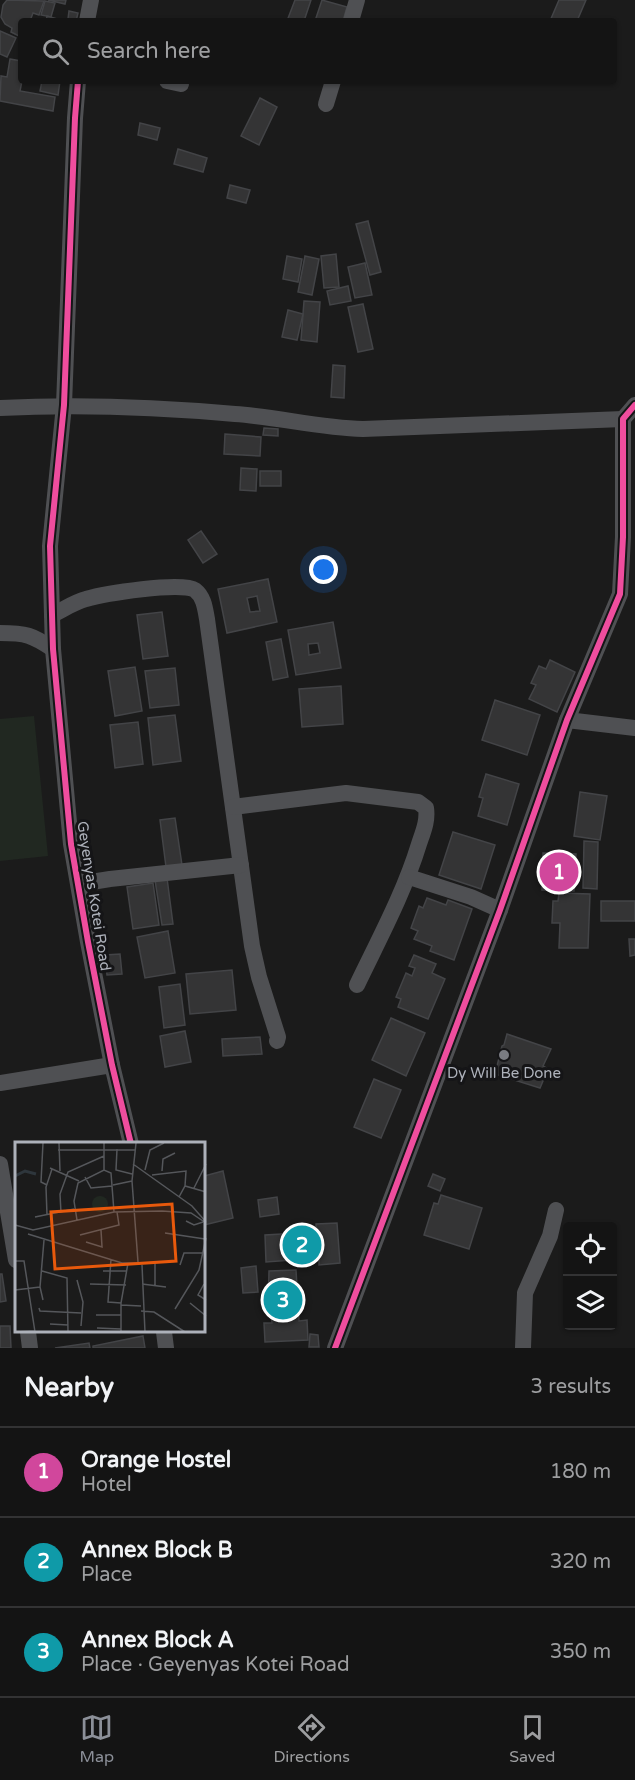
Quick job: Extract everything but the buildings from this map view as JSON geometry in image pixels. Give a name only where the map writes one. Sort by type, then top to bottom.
[{"type":"street","points":[[88,18],[91,0]]},
{"type":"street","points":[[352,18],[357,0]]},
{"type":"street","name":"Geyenyas Kotei Road","points":[[78,84],[64,405],[50,546],[53,649],[71,844],[112,1065],[131,1142]]},
{"type":"street","points":[[326,104],[332,84]]},
{"type":"street","points":[[0,408],[64,405],[237,414],[339,428],[363,429],[623,419]]},
{"type":"street","points":[[335,1348],[500,910],[567,720],[620,594],[629,537],[623,419],[635,405]]},
{"type":"street","points":[[52,615],[85,599],[132,590],[180,586],[193,589],[202,597],[207,619],[252,946],[278,1037],[277,1041]]},
{"type":"street","points":[[0,633],[17,633],[35,637],[53,649]]},
{"type":"street","points":[[567,720],[635,728]]},
{"type":"street","points":[[233,807],[346,793],[417,802],[426,808],[427,816],[409,877],[357,986]]},
{"type":"street","points":[[79,885],[110,879],[241,865]]},
{"type":"street","points":[[409,877],[471,897],[500,910]]},
{"type":"street","points":[[0,1083],[112,1065]]},
{"type":"street","points":[[0,1164],[7,1240],[15,1258]]},
{"type":"street","points":[[523,1348],[525,1293],[550,1236],[556,1210]]},
{"type":"street","points":[[28,1333],[30,1348]]},
{"type":"street","points":[[164,1333],[166,1348]]},
{"type":"shaded area","points":[[34,716],[48,856],[0,861],[0,719]]},
{"type":"cycle path","points":[[78,84],[64,405],[50,546],[53,649],[71,844],[112,1065],[131,1142]]},
{"type":"cycle path","points":[[335,1348],[500,910],[567,720],[620,594],[623,537],[623,419],[635,405]]},
{"type":"place","name":"Orange Hostel","points":[[559,872]]},
{"type":"place","name":"Dy Will Be Done","points":[[504,1055]]},
{"type":"place","name":"Annex Block B","points":[[302,1245]]},
{"type":"place","name":"Annex Block A","points":[[283,1300]]}]
